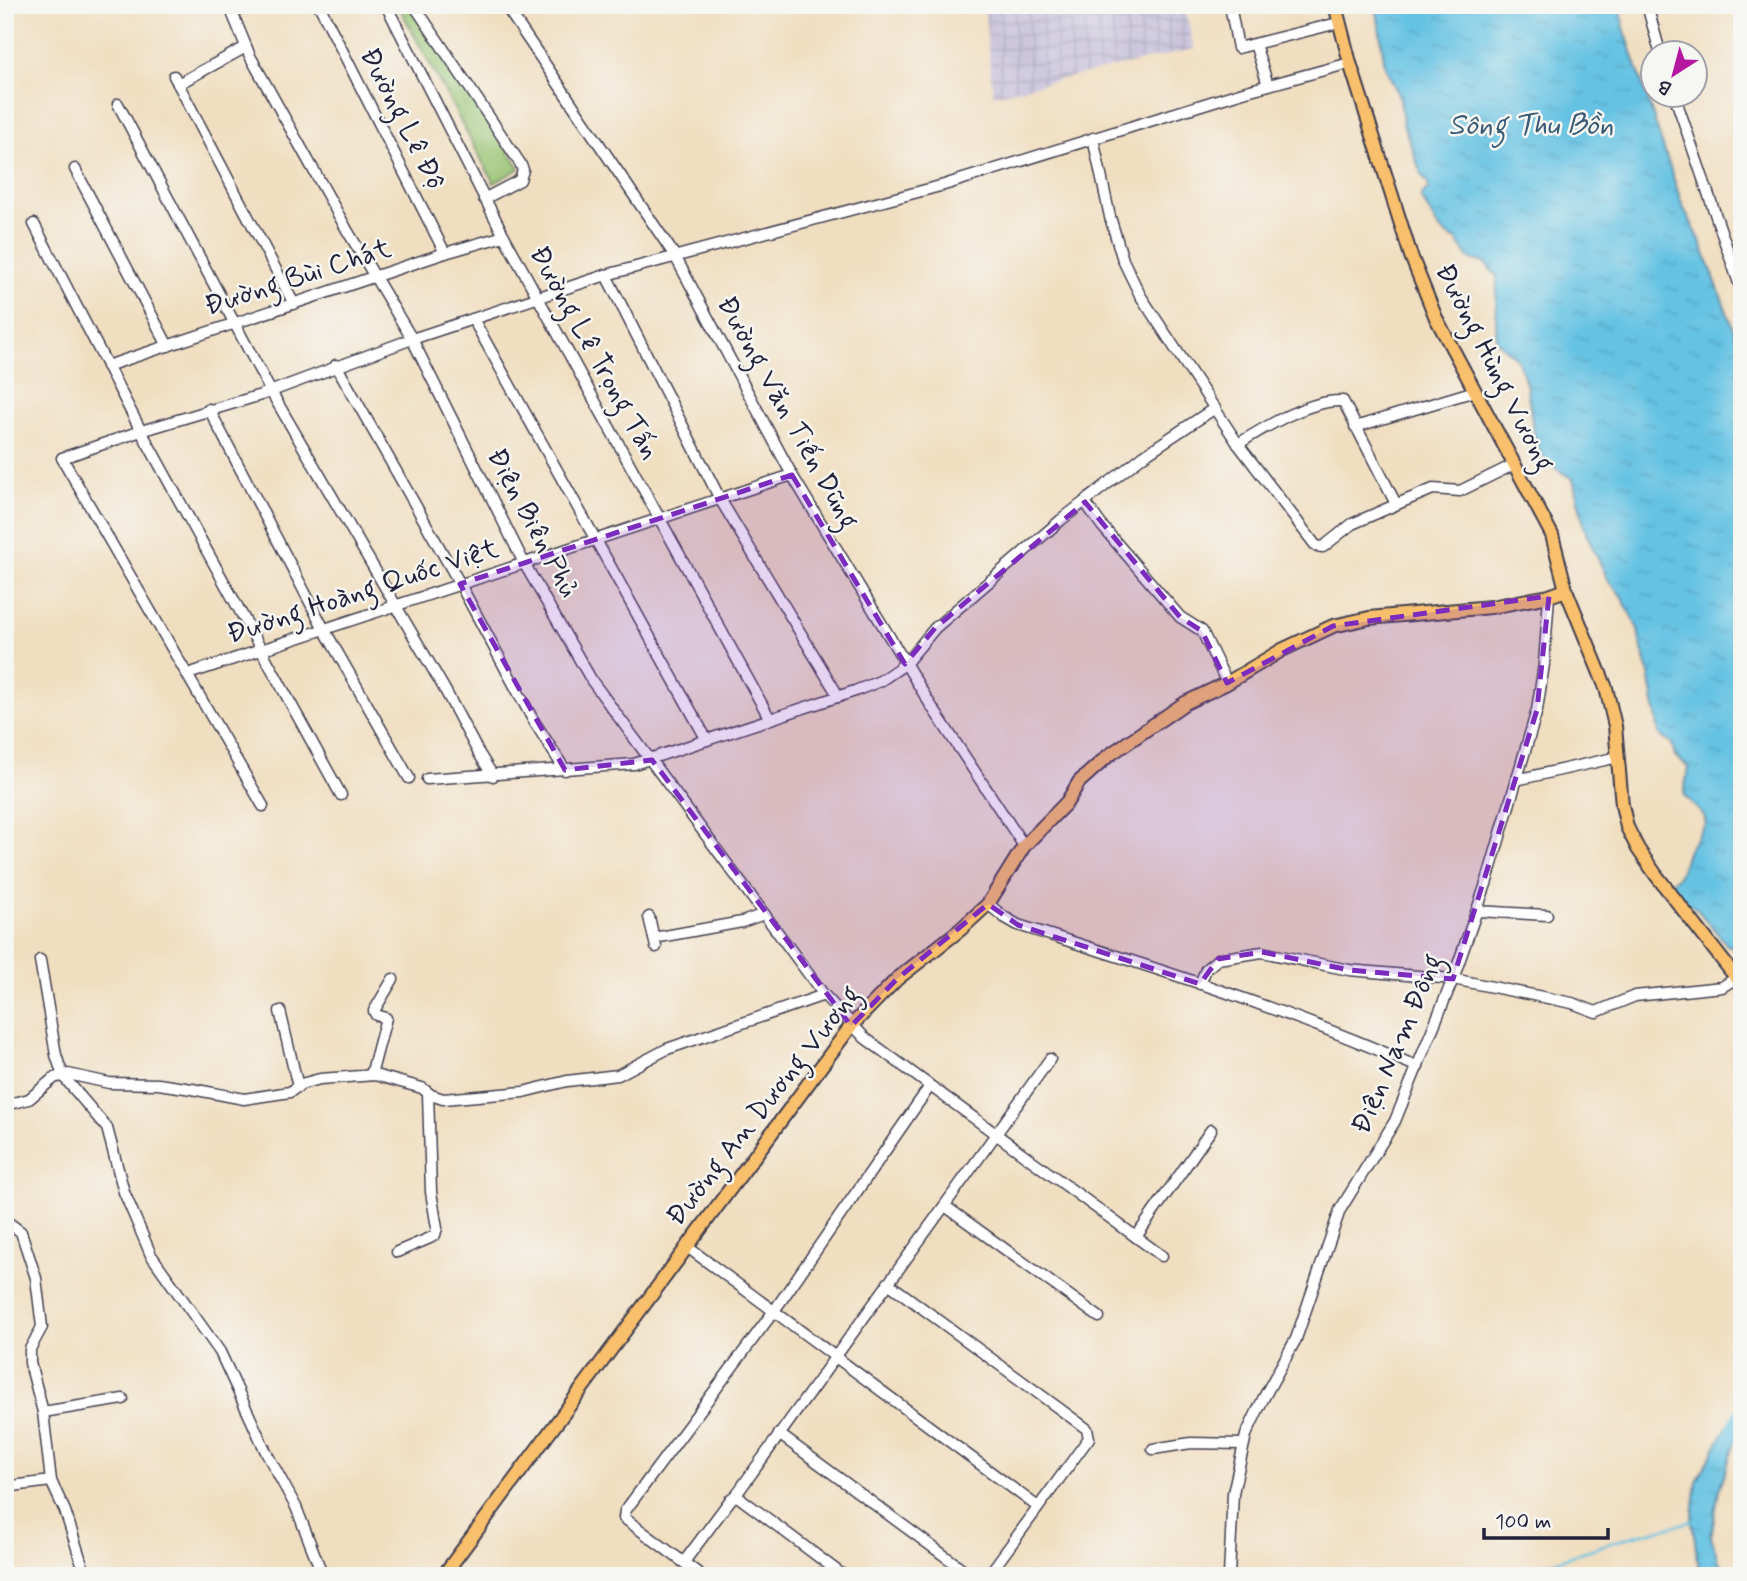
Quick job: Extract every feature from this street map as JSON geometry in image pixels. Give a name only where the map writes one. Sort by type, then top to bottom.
[{"type":"main road","name":"Đường Hùng Vương","points":[[1335,5],[1350,63],[1411,256],[1436,318],[1552,536],[1566,590],[1606,688],[1615,726],[1622,805],[1627,827],[1638,849],[1739,981]]},
{"type":"main road","name":"Đường An Dương Vương","points":[[443,1576],[851,1026],[897,979],[961,929],[988,904],[1024,846],[1067,802],[1079,782],[1108,756],[1185,703],[1227,683],[1282,650],[1333,626],[1370,618],[1491,607],[1566,590]]},
{"type":"street","name":"Điện Biên Phủ","points":[[229,5],[246,47],[374,277],[412,339],[524,563],[592,681],[824,995],[865,1038],[1162,1256]]},
{"type":"street","name":"Đường Lê Độ","points":[[319,5],[445,253]]},
{"type":"street","name":"Đường Lê Trọng Tấn","points":[[386,5],[484,199],[770,719]]},
{"type":"street","points":[[414,5],[523,170],[520,180],[515,184],[484,199]]},
{"type":"street","name":"Đường Văn Tiến Dũng","points":[[505,5],[674,256],[792,475],[905,664],[1024,846]]},
{"type":"street","points":[[1230,5],[1238,48],[1338,23]]},
{"type":"street","points":[[1647,5],[1656,38]]},
{"type":"street","points":[[1255,44],[1268,85]]},
{"type":"street","points":[[246,47],[176,80],[294,304]]},
{"type":"street","points":[[263,806],[62,457],[270,390],[412,339],[606,275],[944,185],[1268,85],[1350,63]]},
{"type":"street","points":[[118,104],[270,390],[494,776]]},
{"type":"street","points":[[1679,108],[1742,292]]},
{"type":"street","points":[[1093,138],[1110,217],[1123,260],[1140,295],[1238,444],[1318,547],[1323,547],[1352,524],[1396,504],[1433,489],[1460,491],[1515,464]]},
{"type":"street","points":[[75,169],[168,346]]},
{"type":"street","points":[[34,224],[141,430],[341,795]]},
{"type":"street","name":"Đường Bùi Chát","points":[[107,366],[445,253],[504,236]]},
{"type":"street","points":[[606,275],[720,499],[839,697]]},
{"type":"street","points":[[473,319],[707,740]]},
{"type":"street","points":[[337,365],[532,718],[565,770]]},
{"type":"street","points":[[1355,428],[1475,391]]},
{"type":"street","points":[[1238,444],[1273,422],[1337,400],[1346,404],[1355,428],[1396,504]]},
{"type":"street","points":[[427,779],[634,764],[880,681],[905,664],[935,628],[1084,502],[1143,456],[1215,408]]},
{"type":"street","points":[[209,410],[324,629],[409,778]]},
{"type":"street","name":"Đường Hoàng Quốc Việt","points":[[188,674],[792,475]]},
{"type":"street","points":[[1084,502],[1180,617],[1202,631],[1227,683]]},
{"type":"street","name":"Điện Nam Đông","points":[[1229,1576],[1233,1493],[1244,1444],[1263,1399],[1296,1339],[1340,1210],[1395,1121],[1418,1068],[1477,911],[1537,710],[1544,664],[1549,596]]},
{"type":"street","points":[[1516,780],[1618,757]]},
{"type":"street","points":[[988,904],[1018,925],[1138,962],[1341,1033],[1418,1068]]},
{"type":"street","points":[[1477,911],[1547,915]]},
{"type":"street","points":[[649,917],[655,942],[764,914]]},
{"type":"street","points":[[1200,984],[1206,969],[1218,959],[1262,952],[1349,970],[1452,979],[1564,1001],[1596,1012],[1634,996],[1723,988],[1739,981]]},
{"type":"street","points":[[40,960],[63,1076],[107,1128],[124,1192],[151,1255],[220,1352],[267,1454],[296,1507],[323,1576]]},
{"type":"street","points":[[371,1075],[386,1018],[374,1014],[374,1011],[393,979]]},
{"type":"street","points":[[5,1105],[29,1099],[54,1078],[68,1074],[108,1083],[158,1084],[244,1099],[290,1092],[320,1079],[371,1075],[422,1088],[443,1100],[523,1091],[618,1075],[667,1049],[824,995]]},
{"type":"street","points":[[279,1011],[299,1087]]},
{"type":"street","points":[[684,1562],[736,1495],[1050,1059]]},
{"type":"street","points":[[702,1576],[624,1518],[624,1513],[774,1311],[930,1086]]},
{"type":"street","points":[[397,1252],[435,1235],[437,1228],[431,1192],[428,1093]]},
{"type":"street","points":[[1136,1237],[1211,1130]]},
{"type":"street","points":[[945,1206],[1099,1317]]},
{"type":"street","points":[[5,1220],[21,1232],[36,1278],[42,1326],[29,1356],[43,1412],[51,1481],[65,1511],[86,1576]]},
{"type":"street","points":[[686,1246],[1038,1507]]},
{"type":"street","points":[[888,1283],[1087,1429],[1089,1438],[988,1576]]},
{"type":"street","points":[[43,1412],[123,1399]]},
{"type":"street","points":[[779,1434],[972,1576]]},
{"type":"street","points":[[1153,1449],[1191,1443],[1244,1444]]},
{"type":"street","points":[[5,1487],[51,1481]]},
{"type":"street","points":[[736,1495],[844,1576]]},
{"type":"highlighted area","points":[[792,475],[905,664],[935,628],[1085,502],[1180,617],[1202,631],[1227,683],[1333,626],[1549,596],[1537,710],[1453,979],[1349,970],[1262,952],[1218,959],[1200,984],[1018,925],[988,904],[897,979],[851,1026],[652,760],[565,770],[460,584]]},
{"type":"shaded area","points":[[984,5],[1185,5],[1194,49],[993,95]]},
{"type":"green space","points":[[398,5],[410,5],[520,168],[494,183]]},
{"type":"water","name":"Sông Thu Bồn","points":[[1376,5],[1620,5],[1624,28],[1638,70],[1638,108],[1650,108],[1683,207],[1700,240],[1737,339],[1742,360],[1742,943],[1732,947],[1727,945],[1695,907],[1683,903],[1668,885],[1679,875],[1688,850],[1706,823],[1704,816],[1684,795],[1688,767],[1675,756],[1672,743],[1659,733],[1638,629],[1621,595],[1609,582],[1586,533],[1573,479],[1546,460],[1538,447],[1521,368],[1515,357],[1496,339],[1497,276],[1485,263],[1469,259],[1457,240],[1439,228],[1421,199],[1422,194],[1429,189],[1428,183],[1422,176],[1403,123],[1400,98],[1385,66]]},
{"type":"water","points":[[1727,1427],[1733,1429],[1736,1439],[1719,1490],[1711,1537],[1726,1576],[1700,1576],[1692,1522],[1697,1481]]},
{"type":"waterway","points":[[1725,1447],[1742,1411]]},
{"type":"waterway","points":[[1509,1576],[1623,1539],[1693,1521]]}]
